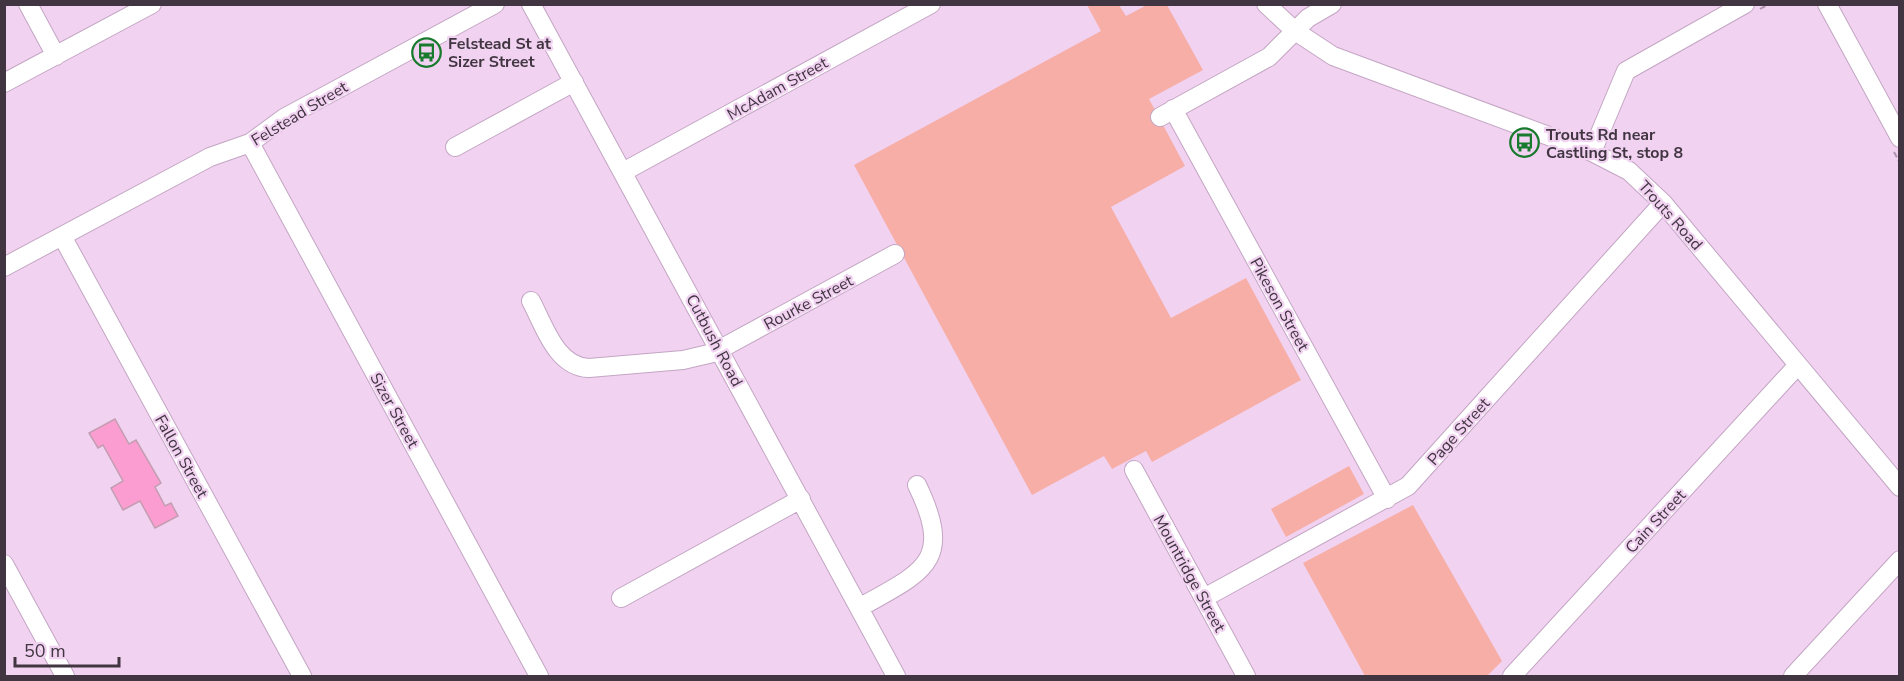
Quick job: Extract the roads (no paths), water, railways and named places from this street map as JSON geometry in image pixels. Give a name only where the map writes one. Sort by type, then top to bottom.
[{"type":"street","points":[[28,4],[56,56]]},
{"type":"street","points":[[4,83],[152,4]]},
{"type":"street","name":"Felstead Street","points":[[4,267],[210,157],[250,143],[285,118],[495,4]]},
{"type":"street","name":"Cutbush Road","points":[[531,4],[897,676]]},
{"type":"street","name":"McAdam Street","points":[[623,172],[931,4]]},
{"type":"street","name":"Trouts Road","points":[[1266,4],[1294,31],[1333,56],[1592,152],[1629,171],[1663,203],[1899,487]]},
{"type":"street","points":[[1294,31],[1308,18],[1332,4]]},
{"type":"street","points":[[1827,4],[1899,138]]},
{"type":"street","points":[[1592,152],[1626,71],[1751,7]]},
{"type":"street","name":"Pikeson Street","points":[[1294,31],[1269,57],[1167,113],[1387,499]]},
{"type":"street","points":[[455,147],[574,82]]},
{"type":"street","name":"Sizer Street","points":[[250,143],[540,676]]},
{"type":"street","name":"Page Street","points":[[1203,598],[1387,499],[1415,478],[1663,203]]},
{"type":"street","name":"Fallon Street","points":[[62,236],[302,676]]},
{"type":"street","name":"Rourke Street","points":[[531,301],[559,352],[568,362],[581,368],[683,360],[711,354],[896,254]]},
{"type":"street","name":"Cain Street","points":[[1512,676],[1798,365]]},
{"type":"street","name":"Mountridge Street","points":[[1134,470],[1246,676]]},
{"type":"street","points":[[859,608],[916,574],[928,562],[934,527],[930,512],[917,485]]},
{"type":"street","points":[[621,598],[801,499]]},
{"type":"street","points":[[1793,676],[1899,560]]},
{"type":"street","points":[[4,564],[65,676]]},
{"type":"place","name":"Felstead St at Sizer Street","points":[[427,52]]},
{"type":"place","name":"Trouts Rd near Castling St, stop 8","points":[[1525,143]]}]
